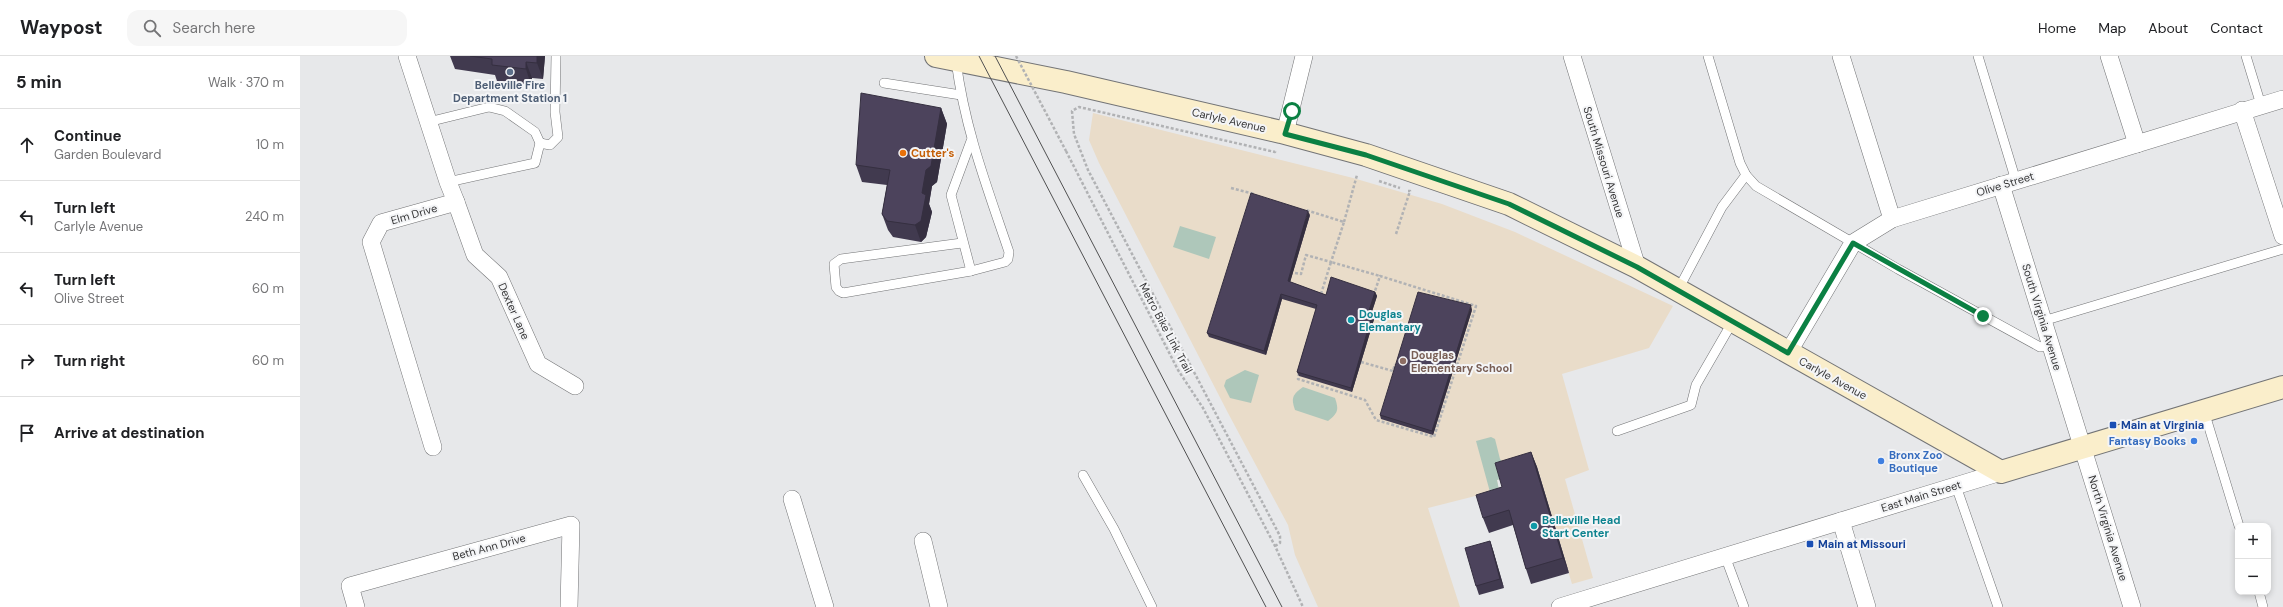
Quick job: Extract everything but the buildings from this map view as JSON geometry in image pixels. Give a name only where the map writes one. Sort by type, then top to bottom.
[{"type":"main road","name":"Carlyle Avenue","points":[[946,58],[1066,82],[1283,133],[1366,155],[1509,204],[1637,267],[2001,472]]},
{"type":"main road","name":"East Main Street","points":[[2001,472],[2283,387]]},
{"type":"street","points":[[407,56],[448,182],[456,202]]},
{"type":"street","points":[[1283,133],[1304,56]]},
{"type":"street","name":"South Missouri Avenue","points":[[1572,56],[1637,267]]},
{"type":"street","points":[[1841,56],[1892,219]]},
{"type":"street","points":[[2109,56],[2137,144]]},
{"type":"street","name":"Olive Street","points":[[1788,353],[1853,243],[1892,219],[2137,144],[2242,110],[2283,99]]},
{"type":"street","points":[[2242,110],[2283,236]]},
{"type":"street","name":"South Virginia Avenue","points":[[2008,183],[2043,321],[2083,448]]},
{"type":"street","name":"Dexter Lane","points":[[456,202],[475,255],[499,277],[538,364],[575,386]]},
{"type":"street","name":"Elm Drive","points":[[433,447],[371,242],[381,223],[456,202]]},
{"type":"street","name":"North Virginia Avenue","points":[[2083,448],[2132,607]]},
{"type":"street","name":"East Main Street","points":[[1560,607],[1601,601],[1725,556],[2001,472]]},
{"type":"street","points":[[792,498],[825,607]]},
{"type":"street","points":[[1841,521],[1867,607]]},
{"type":"street","name":"Beth Ann Drive","points":[[356,607],[350,586],[571,525],[569,607]]},
{"type":"street","points":[[923,541],[939,607]]},
{"type":"lane","points":[[540,143],[550,145],[558,137],[555,112],[556,56]]},
{"type":"lane","points":[[1708,56],[1740,163],[1746,175],[1756,186],[1853,243],[2040,347],[2051,346]]},
{"type":"lane","points":[[1978,56],[2008,183]]},
{"type":"lane","points":[[2246,56],[2261,105]]},
{"type":"lane","points":[[946,58],[961,95],[971,140],[1010,256],[1005,262],[971,271],[844,293],[839,291],[836,287],[834,264],[841,258],[962,243]]},
{"type":"lane","points":[[884,83],[961,95]]},
{"type":"lane","points":[[428,122],[489,107],[505,111],[535,132],[540,143],[535,163],[448,182]]},
{"type":"lane","points":[[971,140],[951,196],[962,243],[971,271]]},
{"type":"lane","points":[[1678,290],[1722,207],[1746,175]]},
{"type":"lane","points":[[2043,321],[2283,249]]},
{"type":"lane","points":[[1617,431],[1691,405],[1696,385],[1733,321]]},
{"type":"lane","points":[[2204,412],[2238,523]]},
{"type":"lane","points":[[1083,475],[1114,529],[1152,607]]},
{"type":"lane","points":[[1956,486],[1998,607]]},
{"type":"lane","points":[[1725,556],[1744,607]]},
{"type":"lane","points":[[2260,595],[2264,607]]},
{"type":"path","name":"Metro Bike Link Trail","points":[[1016,56],[1178,370],[1203,408],[1275,546],[1304,607]]},
{"type":"path","points":[[1275,546],[1280,543],[1280,536],[1088,170],[1074,134],[1072,111],[1079,107],[1275,152],[1283,133]]},
{"type":"path","points":[[1322,294],[1357,175]]},
{"type":"path","points":[[1379,181],[1410,191],[1396,234]]},
{"type":"path","points":[[1231,188],[1258,196]]},
{"type":"path","points":[[1300,209],[1344,222]]},
{"type":"path","points":[[1295,273],[1301,274],[1306,255],[1476,306],[1434,437],[1376,420],[1365,400],[1298,379],[1299,372]]},
{"type":"path","points":[[1374,295],[1380,276]]},
{"type":"path","points":[[1361,362],[1393,371],[1395,364]]},
{"type":"shaded area","name":"Douglas Elementary School","points":[[1093,113],[1353,178],[1442,204],[1515,232],[1673,306],[1649,348],[1562,374],[1589,470],[1565,479],[1593,578],[1572,584],[1537,467],[1497,480],[1499,490],[1428,508],[1460,607],[1318,607],[1295,555],[1288,525],[1228,413],[1099,163],[1089,140]]},
{"type":"green space","points":[[1180,226],[1216,237],[1209,259],[1173,247]]},
{"type":"green space","points":[[1245,370],[1259,375],[1251,403],[1230,398],[1224,386],[1226,380]]},
{"type":"green space","points":[[1303,387],[1335,398],[1337,411],[1334,416],[1328,421],[1295,410],[1293,397]]},
{"type":"green space","points":[[1491,437],[1495,439],[1500,459],[1512,475],[1497,480],[1499,490],[1490,492],[1476,441]]},
{"type":"tram line","points":[[979,56],[1266,607]]},
{"type":"tram line","points":[[995,56],[1282,607]]},
{"type":"place","name":"Belleville Fire Department Station 1","points":[[510,72]]},
{"type":"place","name":"Cutter's","points":[[903,153]]},
{"type":"place","name":"Douglas Elemantary","points":[[1351,320]]},
{"type":"place","name":"Douglas Elementary School","points":[[1403,361]]},
{"type":"place","name":"Main at Virginia","points":[[2113,425]]},
{"type":"place","name":"Fantasy Books","points":[[2194,441]]},
{"type":"place","name":"Bronx Zoo Boutique","points":[[1881,461]]},
{"type":"place","name":"Belleville Head Start Center","points":[[1534,526]]},
{"type":"place","name":"Main at Missouri","points":[[1810,544]]},
{"type":"route","points":[[1292,111],[1285,134],[1366,155],[1509,204],[1637,267],[1788,353],[1853,243],[1983,316]]}]
